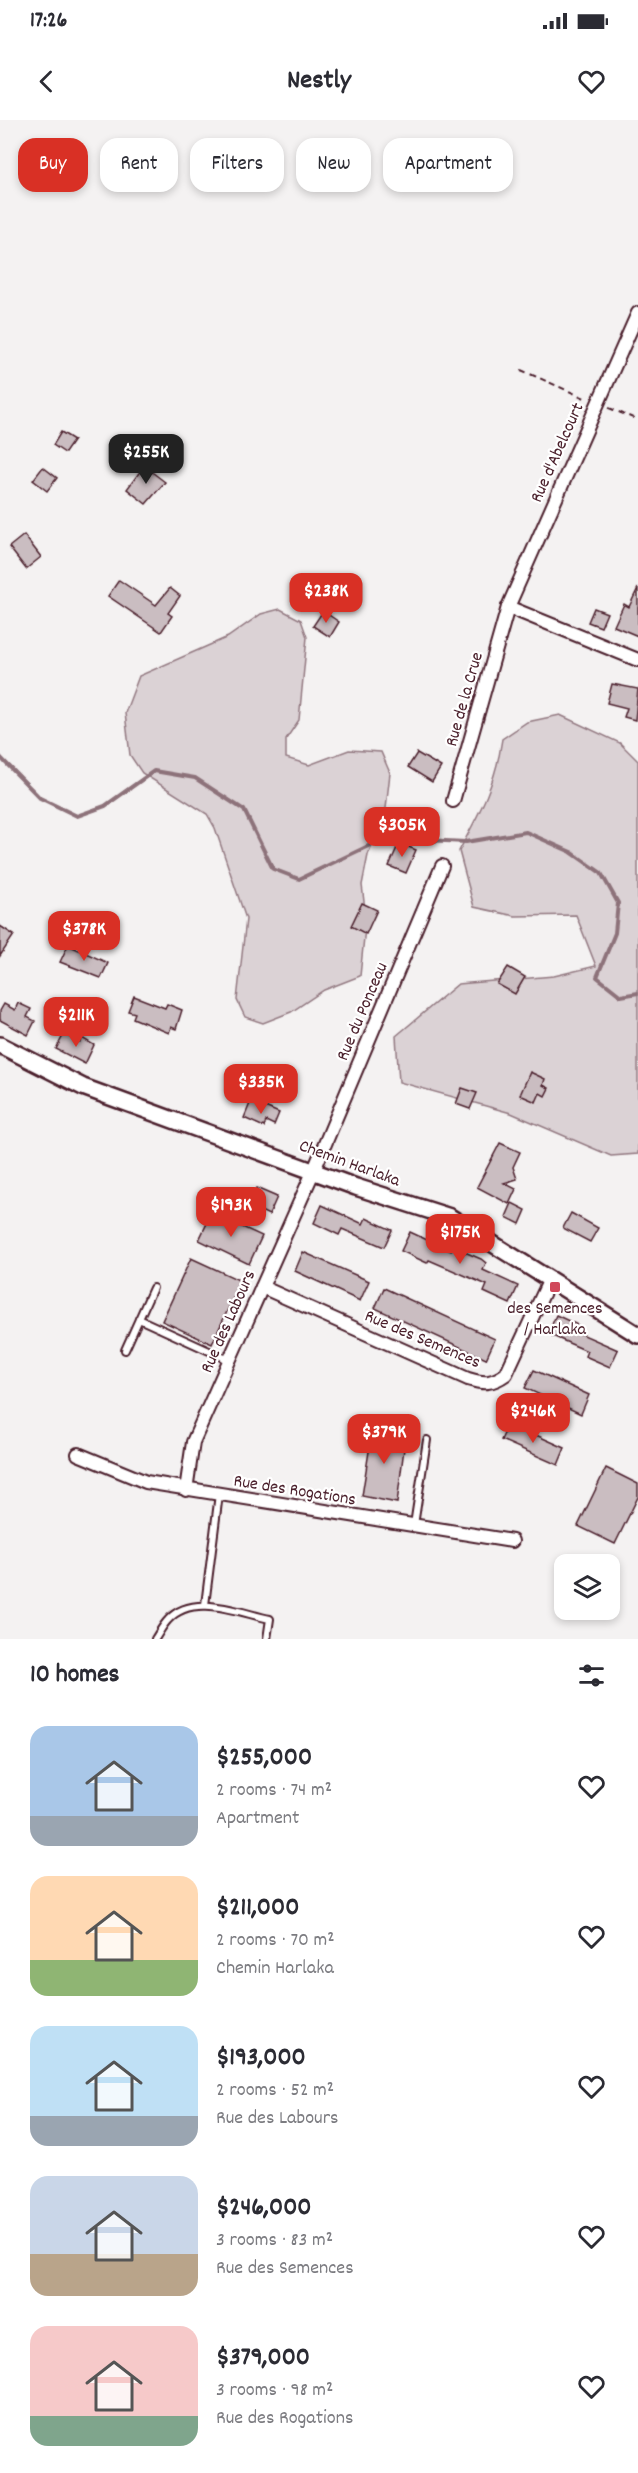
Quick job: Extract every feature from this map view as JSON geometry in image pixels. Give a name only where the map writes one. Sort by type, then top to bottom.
[{"type":"street","name":"Rue d'Abelcourt","points":[[507,607],[638,313]]},
{"type":"street","points":[[507,607],[638,660]]},
{"type":"street","name":"Rue de la Crue","points":[[453,801],[507,607]]},
{"type":"street","name":"Rue du Ponceau","points":[[314,1170],[442,867]]},
{"type":"street","name":"Chemin Harlaka","points":[[0,1045],[83,1087],[450,1217],[638,1335]]},
{"type":"street","name":"Rue des Labours","points":[[186,1490],[193,1442],[314,1170]]},
{"type":"street","name":"Rue des Semences","points":[[262,1287],[468,1379],[482,1383],[495,1382],[506,1374],[550,1279]]},
{"type":"street","name":"Rue des Rogations","points":[[78,1454],[146,1482],[512,1541]]},
{"type":"lane","points":[[125,1350],[153,1288]]},
{"type":"lane","points":[[139,1319],[230,1360]]},
{"type":"lane","points":[[414,1526],[427,1440]]},
{"type":"lane","points":[[205,1605],[219,1494]]},
{"type":"lane","points":[[155,1639],[169,1618],[186,1609],[205,1605],[270,1619],[267,1639]]},
{"type":"path","points":[[521,370],[638,420]]},
{"type":"shaded area","points":[[280,609],[301,620],[307,637],[299,720],[286,739],[286,758],[309,765],[349,750],[381,752],[390,773],[386,808],[368,855],[362,885],[366,918],[360,976],[324,990],[291,1012],[263,1023],[245,1017],[237,1000],[246,919],[215,828],[207,814],[142,773],[130,755],[125,713],[139,676],[228,637],[261,614]]},
{"type":"shaded area","points":[[560,715],[620,743],[638,761],[638,1154],[611,1156],[511,1113],[399,1082],[396,1036],[458,984],[554,976],[596,966],[576,915],[515,916],[474,907],[459,851],[480,810],[496,770],[502,739],[527,722]]},
{"type":"building","points":[[61,432],[74,440],[65,453],[53,445]]},
{"type":"building","points":[[141,444],[155,454],[147,465],[133,455]]},
{"type":"building","points":[[144,466],[165,482],[146,504],[127,489]]},
{"type":"building","points":[[43,467],[57,478],[47,491],[33,480]]},
{"type":"building","points":[[24,535],[41,557],[26,569],[9,547]]},
{"type":"building","points":[[326,577],[336,584],[321,606],[310,599]]},
{"type":"building","points":[[119,580],[156,605],[170,588],[180,596],[168,613],[172,616],[161,632],[108,596]]},
{"type":"building","points":[[638,588],[638,636],[614,626],[624,604],[629,607]]},
{"type":"building","points":[[594,608],[607,613],[601,627],[588,622]]},
{"type":"building","points":[[323,611],[339,622],[330,637],[313,626]]},
{"type":"building","points":[[612,684],[638,689],[635,720],[624,717],[627,708],[607,703]]},
{"type":"building","points":[[417,753],[441,767],[432,782],[408,767]]},
{"type":"building","points":[[399,843],[416,850],[406,873],[389,866]]},
{"type":"building","points":[[362,903],[377,910],[366,934],[351,926]]},
{"type":"building","points":[[0,926],[14,935],[0,956]]},
{"type":"building","points":[[68,945],[108,963],[101,978],[60,962]]},
{"type":"building","points":[[508,967],[525,977],[515,994],[497,984]]},
{"type":"building","points":[[134,996],[165,1008],[167,1004],[182,1010],[176,1029],[171,1027],[169,1033],[133,1018],[135,1013],[128,1011]]},
{"type":"building","points":[[18,1003],[31,1009],[27,1017],[35,1021],[28,1035],[0,1020],[0,1011],[4,1004],[15,1010]]},
{"type":"building","points":[[64,1034],[80,1042],[82,1038],[94,1045],[85,1064],[56,1049]]},
{"type":"building","points":[[530,1072],[545,1079],[543,1085],[549,1088],[545,1096],[540,1093],[536,1102],[520,1095]]},
{"type":"building","points":[[462,1088],[477,1093],[470,1109],[456,1104]]},
{"type":"building","points":[[251,1101],[279,1113],[274,1125],[266,1121],[264,1127],[244,1118]]},
{"type":"building","points":[[500,1143],[520,1152],[513,1167],[517,1179],[504,1183],[516,1189],[509,1204],[477,1187]]},
{"type":"building","points":[[256,1188],[277,1197],[269,1215],[248,1205]]},
{"type":"building","points":[[512,1203],[526,1210],[520,1224],[506,1217]]},
{"type":"building","points":[[322,1205],[363,1224],[366,1218],[392,1230],[384,1247],[342,1229],[339,1235],[314,1223]]},
{"type":"building","points":[[212,1213],[262,1236],[249,1264],[199,1240]]},
{"type":"building","points":[[571,1213],[598,1228],[590,1242],[563,1228]]},
{"type":"building","points":[[410,1232],[451,1251],[453,1247],[481,1259],[486,1263],[483,1270],[518,1286],[510,1304],[484,1292],[487,1285],[429,1260],[427,1263],[401,1251]]},
{"type":"building","points":[[303,1252],[369,1281],[360,1301],[295,1271]]},
{"type":"building","points":[[191,1258],[241,1281],[212,1344],[162,1321]]},
{"type":"building","points":[[384,1288],[495,1339],[486,1359],[375,1308]]},
{"type":"building","points":[[556,1315],[582,1327],[579,1333],[618,1350],[610,1367],[585,1356],[587,1351],[548,1334]]},
{"type":"building","points":[[534,1370],[589,1395],[581,1414],[525,1388]]},
{"type":"building","points":[[509,1423],[565,1448],[558,1465],[501,1440]]},
{"type":"building","points":[[373,1426],[406,1433],[397,1503],[362,1496]]},
{"type":"building","points":[[606,1468],[638,1484],[638,1497],[615,1544],[578,1526]]},
{"type":"waterway","points":[[0,757],[40,798],[77,816],[105,806],[154,771],[195,778],[244,810],[273,869],[299,879],[385,838],[466,842],[526,832],[571,852],[601,873],[618,903],[615,933],[597,977],[621,996],[638,993]]},
{"type":"place","name":"des Semences / Harlaka","points":[[555,1287]]}]
